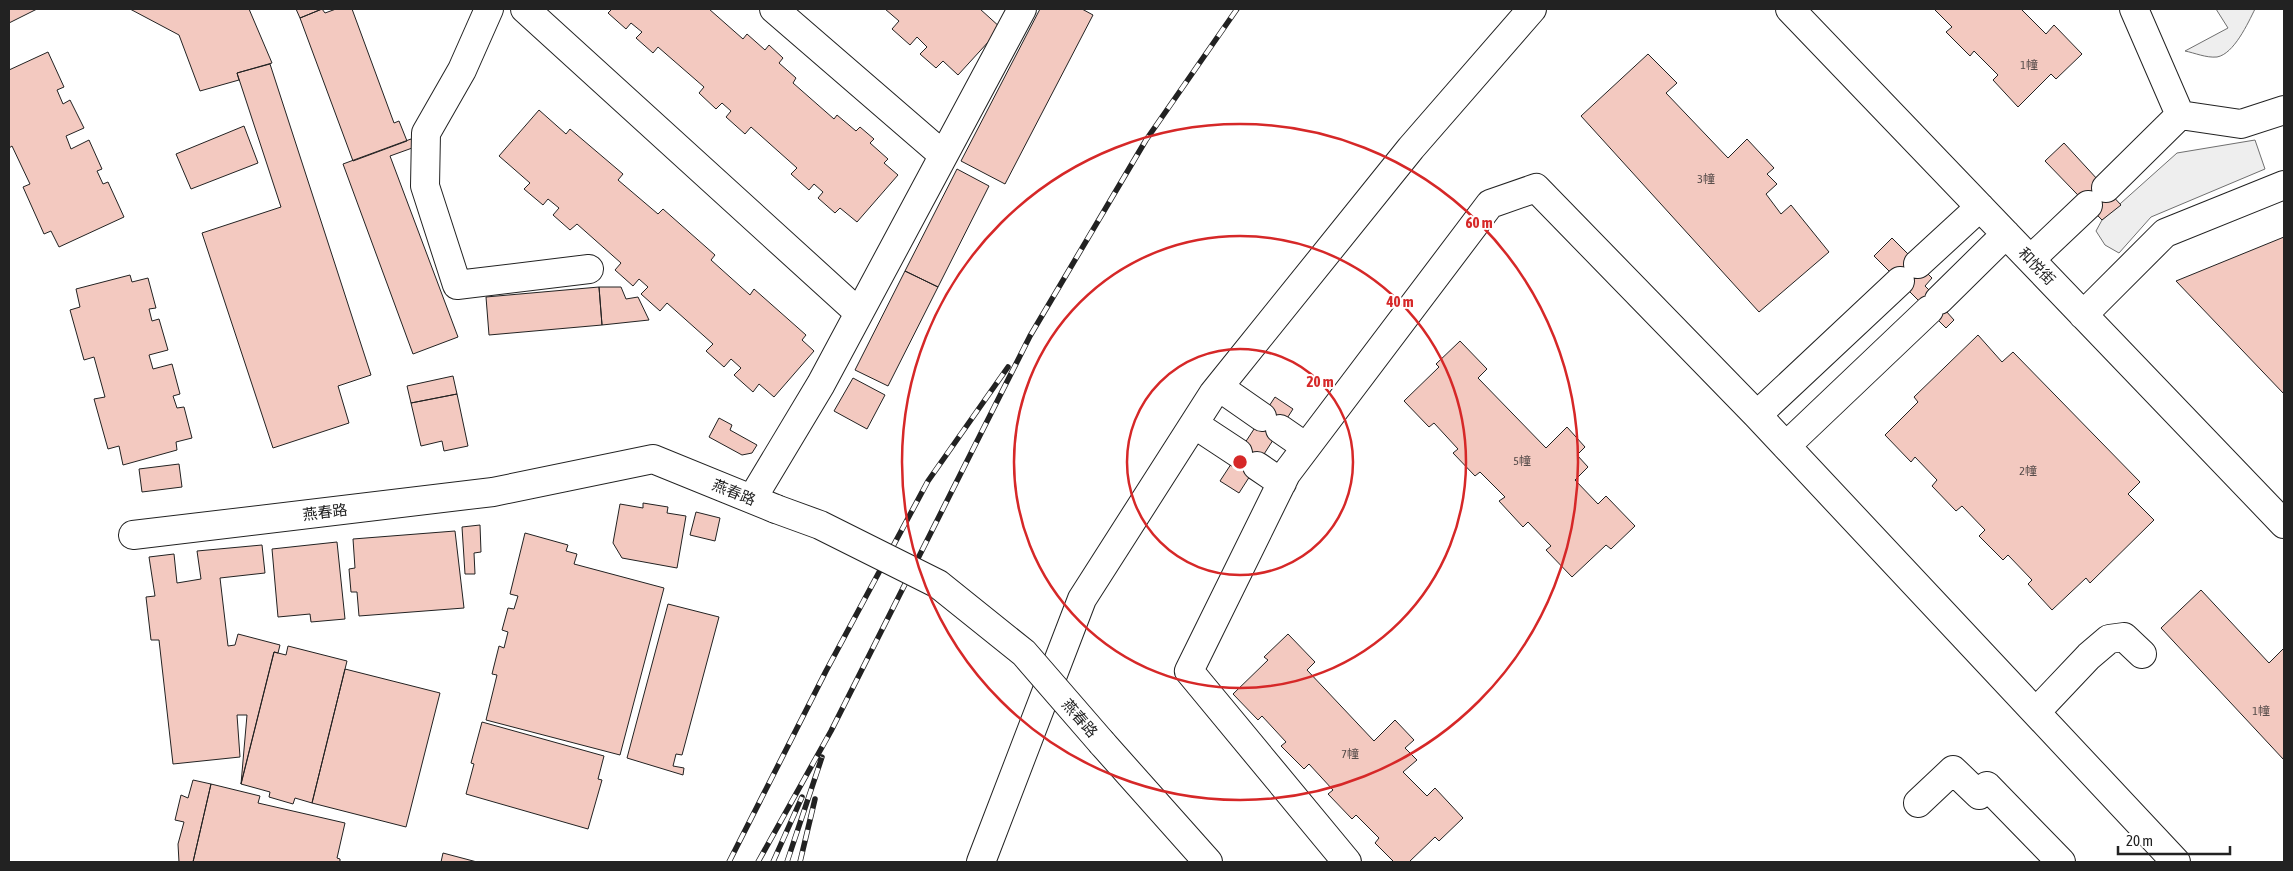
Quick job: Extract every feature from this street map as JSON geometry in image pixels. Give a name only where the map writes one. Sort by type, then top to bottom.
[{"type":"street","points":[[489,9],[462,70],[426,133],[425,186],[457,285],[589,269]]},
{"type":"street","points":[[525,9],[859,313]]},
{"type":"street","points":[[774,9],[943,155]]},
{"type":"street","points":[[764,504],[821,384],[1022,9]]},
{"type":"street","points":[[982,862],[1082,599],[1194,424],[1219,387],[1411,148],[1532,9]]},
{"type":"street","name":"和悦街","points":[[1790,9],[2284,524]]},
{"type":"street","points":[[2134,9],[2180,115]]},
{"type":"street","points":[[2180,115],[2240,124],[2284,110]]},
{"type":"street","points":[[2031,260],[2180,115]]},
{"type":"street","points":[[2083,315],[2165,233],[2284,185]]},
{"type":"street","points":[[1347,862],[1189,671],[1282,483],[1306,447],[1490,204],[1536,188],[1757,415],[2176,862]]},
{"type":"street","points":[[1757,415],[1980,207]]},
{"type":"street","points":[[1786,446],[2006,234]]},
{"type":"street","points":[[1219,387],[1306,447]]},
{"type":"street","points":[[1194,424],[1282,483]]},
{"type":"street","name":"燕春路","points":[[134,535],[493,492],[653,459],[820,525],[938,584],[1024,653],[1208,862]]},
{"type":"street","points":[[2036,712],[2088,656],[2109,639],[2124,637],[2142,654]]},
{"type":"street","points":[[1918,803],[1954,770],[1979,795],[1987,786],[2061,862]]},
{"type":"shaded area","points":[[2216,9],[2255,9],[2240,37],[2223,55],[2209,57],[2185,51],[2228,28]]},
{"type":"shaded area","points":[[2255,140],[2265,169],[2151,217],[2119,253],[2105,245],[2096,231],[2102,220],[2177,153]]},
{"type":"building","points":[[9,9],[37,9],[9,23]]},
{"type":"building","points":[[130,9],[249,9],[272,63],[237,73],[239,80],[200,91],[179,35]]},
{"type":"building","points":[[296,9],[322,9],[300,18]]},
{"type":"building","points":[[322,9],[325,13],[336,9],[352,9],[394,123],[399,121],[407,141],[353,161],[300,18]]},
{"type":"building","points":[[612,9],[709,9],[743,39],[747,34],[765,50],[769,45],[783,58],[779,63],[796,78],[793,83],[834,119],[837,115],[856,131],[860,127],[874,139],[870,143],[888,159],[884,163],[898,175],[857,222],[840,208],[835,213],[818,198],[823,192],[814,184],[809,190],[791,174],[797,168],[751,127],[745,134],[726,117],[731,111],[722,103],[716,109],[699,93],[704,87],[658,47],[653,53],[636,38],[642,32],[631,23],[626,29],[608,13]]},
{"type":"building","points":[[885,9],[980,9],[1001,28],[958,75],[943,61],[936,68],[920,54],[927,47],[917,37],[910,45],[892,29],[899,21]]},
{"type":"building","points":[[1040,9],[1082,9],[1093,15],[1005,184],[961,161]]},
{"type":"building","points":[[1934,9],[2021,9],[2046,34],[2054,25],[2082,54],[2056,79],[2051,74],[2018,107],[1993,80],[1998,75],[1974,51],[1970,56],[1946,32],[1952,27]]},
{"type":"building","points":[[48,52],[64,87],[57,90],[63,104],[70,100],[84,128],[66,136],[71,149],[89,140],[102,169],[97,171],[103,184],[108,182],[124,217],[59,247],[51,231],[44,234],[23,187],[30,184],[12,146],[9,148],[9,70]]},
{"type":"building","points":[[1648,54],[1677,83],[1666,93],[1728,158],[1747,139],[1774,168],[1767,174],[1777,184],[1766,194],[1781,214],[1791,205],[1829,252],[1759,312],[1581,116]]},
{"type":"building","points":[[270,64],[371,375],[338,386],[349,423],[273,448],[202,233],[281,207],[237,73]]},
{"type":"building","points":[[539,110],[566,134],[570,129],[623,174],[618,180],[658,214],[663,209],[715,255],[711,260],[750,295],[754,289],[806,335],[802,340],[814,351],[774,397],[759,384],[753,392],[734,375],[741,368],[731,359],[724,367],[706,351],[713,344],[667,303],[660,311],[641,294],[648,287],[639,279],[633,286],[615,270],[621,263],[577,224],[570,230],[553,215],[559,208],[548,199],[543,205],[524,189],[530,183],[499,156]]},
{"type":"building","points":[[244,126],[258,163],[191,189],[176,154]]},
{"type":"building","points":[[411,139],[415,147],[390,156],[458,337],[413,354],[343,164]]},
{"type":"building","points":[[2064,143],[2121,205],[2102,220],[2045,161]]},
{"type":"building","points":[[957,169],[989,186],[938,287],[905,271]]},
{"type":"building","points":[[2284,237],[2284,394],[2176,281]]},
{"type":"building","points":[[1892,238],[1932,278],[1925,286],[1948,309],[1946,311],[1954,320],[1946,328],[1874,256]]},
{"type":"building","points":[[905,271],[938,287],[888,386],[855,370]]},
{"type":"building","points":[[130,275],[132,282],[148,278],[156,308],[149,309],[152,321],[159,319],[168,350],[149,355],[153,369],[172,364],[180,394],[173,396],[177,408],[184,407],[192,438],[176,442],[177,450],[123,465],[119,446],[108,449],[94,399],[105,397],[94,357],[84,360],[70,310],[80,307],[76,289]]},
{"type":"building","points":[[599,287],[621,287],[626,299],[638,297],[649,320],[602,325]]},
{"type":"building","points":[[599,287],[602,325],[489,335],[486,297]]},
{"type":"building","points":[[1978,335],[2002,362],[2013,352],[2140,482],[2128,494],[2154,520],[2090,583],[2086,578],[2052,610],[2028,584],[2032,580],[2008,555],[2003,560],[1979,536],[1985,530],[1962,506],[1956,511],[1932,486],[1937,480],[1915,457],[1911,462],[1885,435],[1918,402],[1914,397]]},
{"type":"building","points":[[1460,341],[1487,369],[1478,378],[1546,448],[1567,427],[1585,447],[1577,455],[1588,467],[1575,480],[1598,504],[1606,496],[1635,526],[1611,549],[1606,545],[1572,577],[1546,550],[1551,546],[1528,522],[1523,527],[1499,501],[1505,497],[1480,472],[1475,476],[1453,453],[1458,449],[1434,423],[1429,427],[1404,401],[1439,367],[1436,364]]},
{"type":"building","points":[[453,376],[457,394],[411,403],[407,386]]},
{"type":"building","points":[[853,378],[885,395],[867,429],[834,411]]},
{"type":"building","points":[[457,394],[468,446],[444,451],[442,441],[421,446],[411,403]]},
{"type":"building","points":[[1275,397],[1293,409],[1239,493],[1220,481]]},
{"type":"building","points":[[719,418],[732,425],[730,430],[757,445],[752,453],[742,455],[709,437]]},
{"type":"building","points":[[179,464],[182,487],[142,492],[139,469]]},
{"type":"building","points":[[643,503],[668,507],[667,513],[686,516],[677,568],[622,558],[613,543],[620,504],[643,508]]},
{"type":"building","points":[[696,512],[720,518],[715,541],[690,535]]},
{"type":"building","points":[[480,525],[481,552],[474,553],[475,574],[465,574],[462,527]]},
{"type":"building","points":[[455,531],[464,608],[359,616],[357,592],[351,592],[349,569],[355,568],[353,539]]},
{"type":"building","points":[[525,533],[568,545],[566,551],[577,554],[574,564],[664,588],[620,755],[486,720],[497,675],[492,674],[499,646],[504,648],[508,632],[502,630],[508,608],[514,609],[518,596],[510,594]]},
{"type":"building","points":[[337,542],[345,619],[311,622],[310,614],[278,617],[272,549]]},
{"type":"building","points":[[262,545],[265,573],[220,578],[228,646],[235,645],[238,634],[280,645],[278,653],[274,652],[241,784],[247,715],[237,715],[240,757],[173,764],[159,640],[151,640],[146,597],[155,596],[149,557],[174,554],[177,583],[201,579],[197,551]]},
{"type":"building","points":[[2201,590],[2269,663],[2284,648],[2284,760],[2161,628]]},
{"type":"building","points":[[668,604],[719,617],[682,755],[676,754],[673,766],[684,768],[683,775],[627,758]]},
{"type":"building","points":[[1288,634],[1315,662],[1307,670],[1374,741],[1395,720],[1414,740],[1405,748],[1417,760],[1403,772],[1427,796],[1435,788],[1463,818],[1439,841],[1435,837],[1409,862],[1394,862],[1375,843],[1379,838],[1356,815],[1352,819],[1328,794],[1333,790],[1309,764],[1304,769],[1281,746],[1286,742],[1262,716],[1258,720],[1233,694],[1268,660],[1264,657]]},
{"type":"building","points":[[288,646],[347,661],[312,803],[295,798],[293,804],[269,797],[270,792],[241,784],[274,652],[286,655]]},
{"type":"building","points":[[345,669],[440,693],[406,827],[312,803]]},
{"type":"building","points":[[482,722],[604,756],[598,779],[602,780],[588,829],[466,794],[474,764],[471,763]]},
{"type":"building","points":[[193,780],[211,784],[193,862],[179,862],[178,844],[184,822],[175,820],[181,795],[188,798]]},
{"type":"building","points":[[211,784],[260,796],[258,803],[345,823],[337,858],[340,859],[340,862],[193,862]]},
{"type":"building","points":[[443,853],[477,862],[441,862]]},
{"type":"railway","points":[[758,862],[831,731],[1030,336],[1146,140],[1237,9]]},
{"type":"railway","points":[[729,862],[826,671],[928,481],[1008,367]]},
{"type":"railway","points":[[787,862],[822,757]]},
{"type":"railway","points":[[773,862],[802,797]]},
{"type":"railway","points":[[800,862],[815,799]]}]
